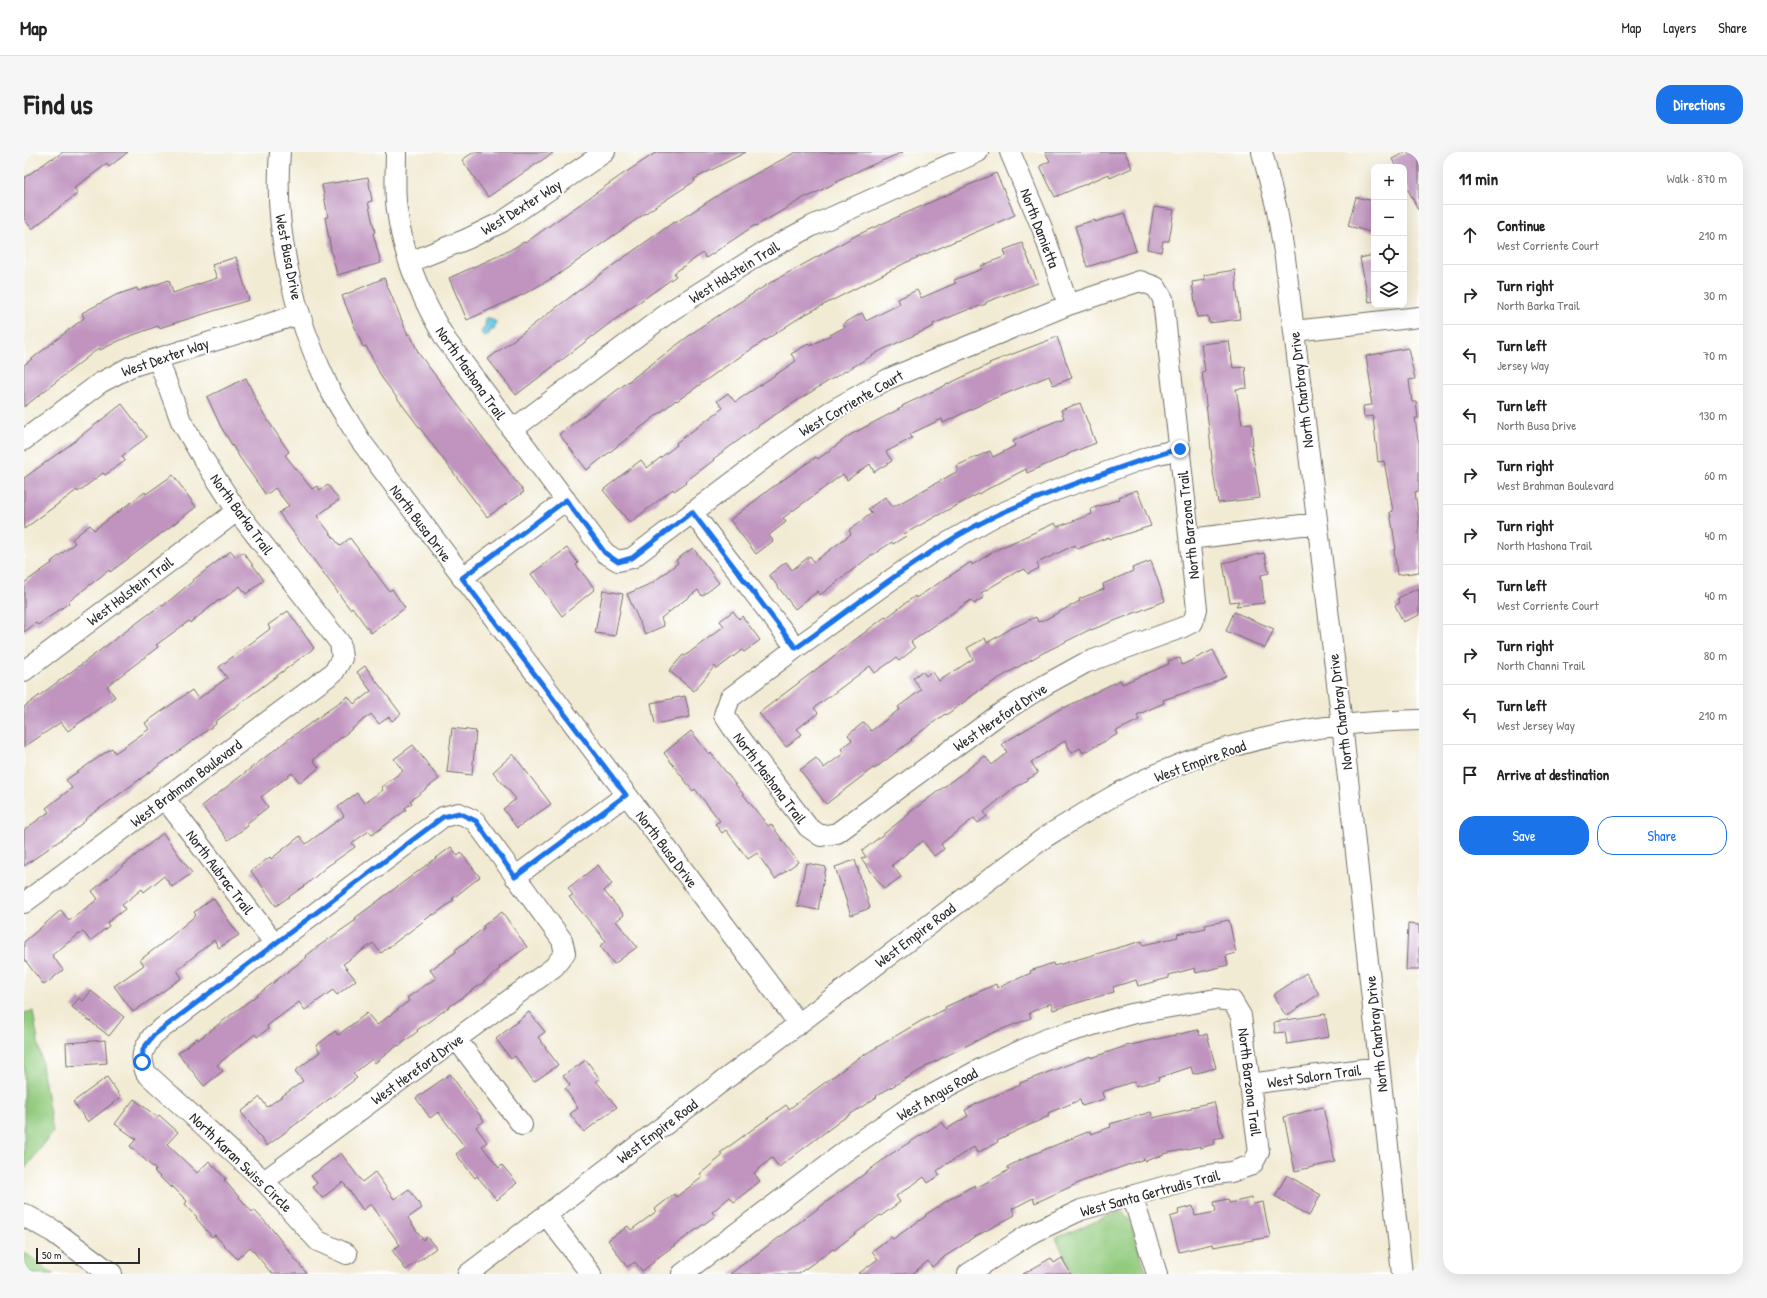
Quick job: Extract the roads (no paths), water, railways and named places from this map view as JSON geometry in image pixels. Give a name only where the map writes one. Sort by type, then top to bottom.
[{"type":"main road","points":[[24,1215],[53,1231],[111,1274]]},
{"type":"street","name":"West Busa Drive","points":[[280,152],[278,175],[280,224],[288,271],[300,314]]},
{"type":"street","name":"North Mashona Trail","points":[[396,152],[397,209],[404,247],[431,315],[446,340],[605,553],[618,562]]},
{"type":"street","name":"West Dexter Way","points":[[410,262],[467,239],[502,222],[605,152]]},
{"type":"street","name":"West Holstein Trail","points":[[512,430],[672,310],[762,253],[812,226],[978,152]]},
{"type":"street","name":"North Damietta","points":[[1010,152],[1042,228],[1068,304]]},
{"type":"street","name":"North Charbray Drive","points":[[1262,152],[1277,210],[1285,258],[1342,724],[1402,1274]]},
{"type":"street","name":"West Corriente Court","points":[[618,562],[632,558],[786,442],[831,411],[888,378],[1068,304],[1140,281],[1156,287]]},
{"type":"street","name":"North Barzona Trail","points":[[1156,287],[1163,298],[1190,538],[1197,609],[1193,622]]},
{"type":"street","name":"West Dexter Way","points":[[24,440],[100,383],[130,367],[300,314]]},
{"type":"street","name":"North Busa Drive","points":[[300,314],[305,331],[329,388],[360,440],[462,578],[798,1024]]},
{"type":"street","points":[[1294,331],[1419,317]]},
{"type":"street","name":"North Barka Trail","points":[[158,358],[181,421],[202,457],[237,511],[340,643],[342,658]]},
{"type":"street","points":[[692,512],[796,648],[902,572],[947,543],[995,516],[1058,490],[1154,455],[1180,449]]},
{"type":"street","points":[[462,578],[566,500]]},
{"type":"street","name":"West Holstein Trail","points":[[24,671],[237,511]]},
{"type":"street","points":[[1190,538],[1317,523]]},
{"type":"street","name":"West Hereford Drive","points":[[821,836],[837,833],[1001,713],[1045,685],[1085,662],[1181,628],[1193,622]]},
{"type":"street","name":"North Mashona Trail","points":[[796,648],[730,698],[724,715],[808,827],[821,836]]},
{"type":"street","name":"West Brahman Boulevard","points":[[24,903],[334,672],[342,658]]},
{"type":"street","name":"West Empire Road","points":[[468,1274],[1044,838],[1122,791],[1186,762],[1269,736],[1342,724],[1419,720]]},
{"type":"street","points":[[275,944],[443,817],[459,813],[476,821],[515,877],[626,795]]},
{"type":"street","name":"North Aubrac Trail","points":[[165,799],[275,944]]},
{"type":"street","name":"West Hereford Drive","points":[[264,1181],[554,967],[565,953],[562,940],[515,877]]},
{"type":"street","name":"North Karan Swiss Circle","points":[[275,944],[154,1035],[143,1049],[142,1062],[146,1073],[264,1181],[318,1241],[347,1254]]},
{"type":"street","name":"West Angus Road","points":[[682,1274],[847,1150],[911,1106],[984,1067],[1049,1038],[1131,1014],[1216,999],[1232,1001]]},
{"type":"street","name":"North Barzona Trail","points":[[1232,1001],[1241,1016],[1259,1152],[1252,1165]]},
{"type":"street","points":[[457,1040],[522,1125]]},
{"type":"street","name":"West Salorn Trail","points":[[1249,1084],[1380,1067]]},
{"type":"street","name":"West Santa Gertrudis Trail","points":[[968,1274],[1035,1232],[1081,1210],[1202,1176],[1231,1172],[1252,1165]]},
{"type":"street","points":[[1132,1195],[1157,1274]]},
{"type":"street","points":[[546,1215],[591,1274]]},
{"type":"water","points":[[486,318],[490,318],[496,322],[494,330],[491,330],[488,336],[484,336],[481,332],[485,326]]}]
